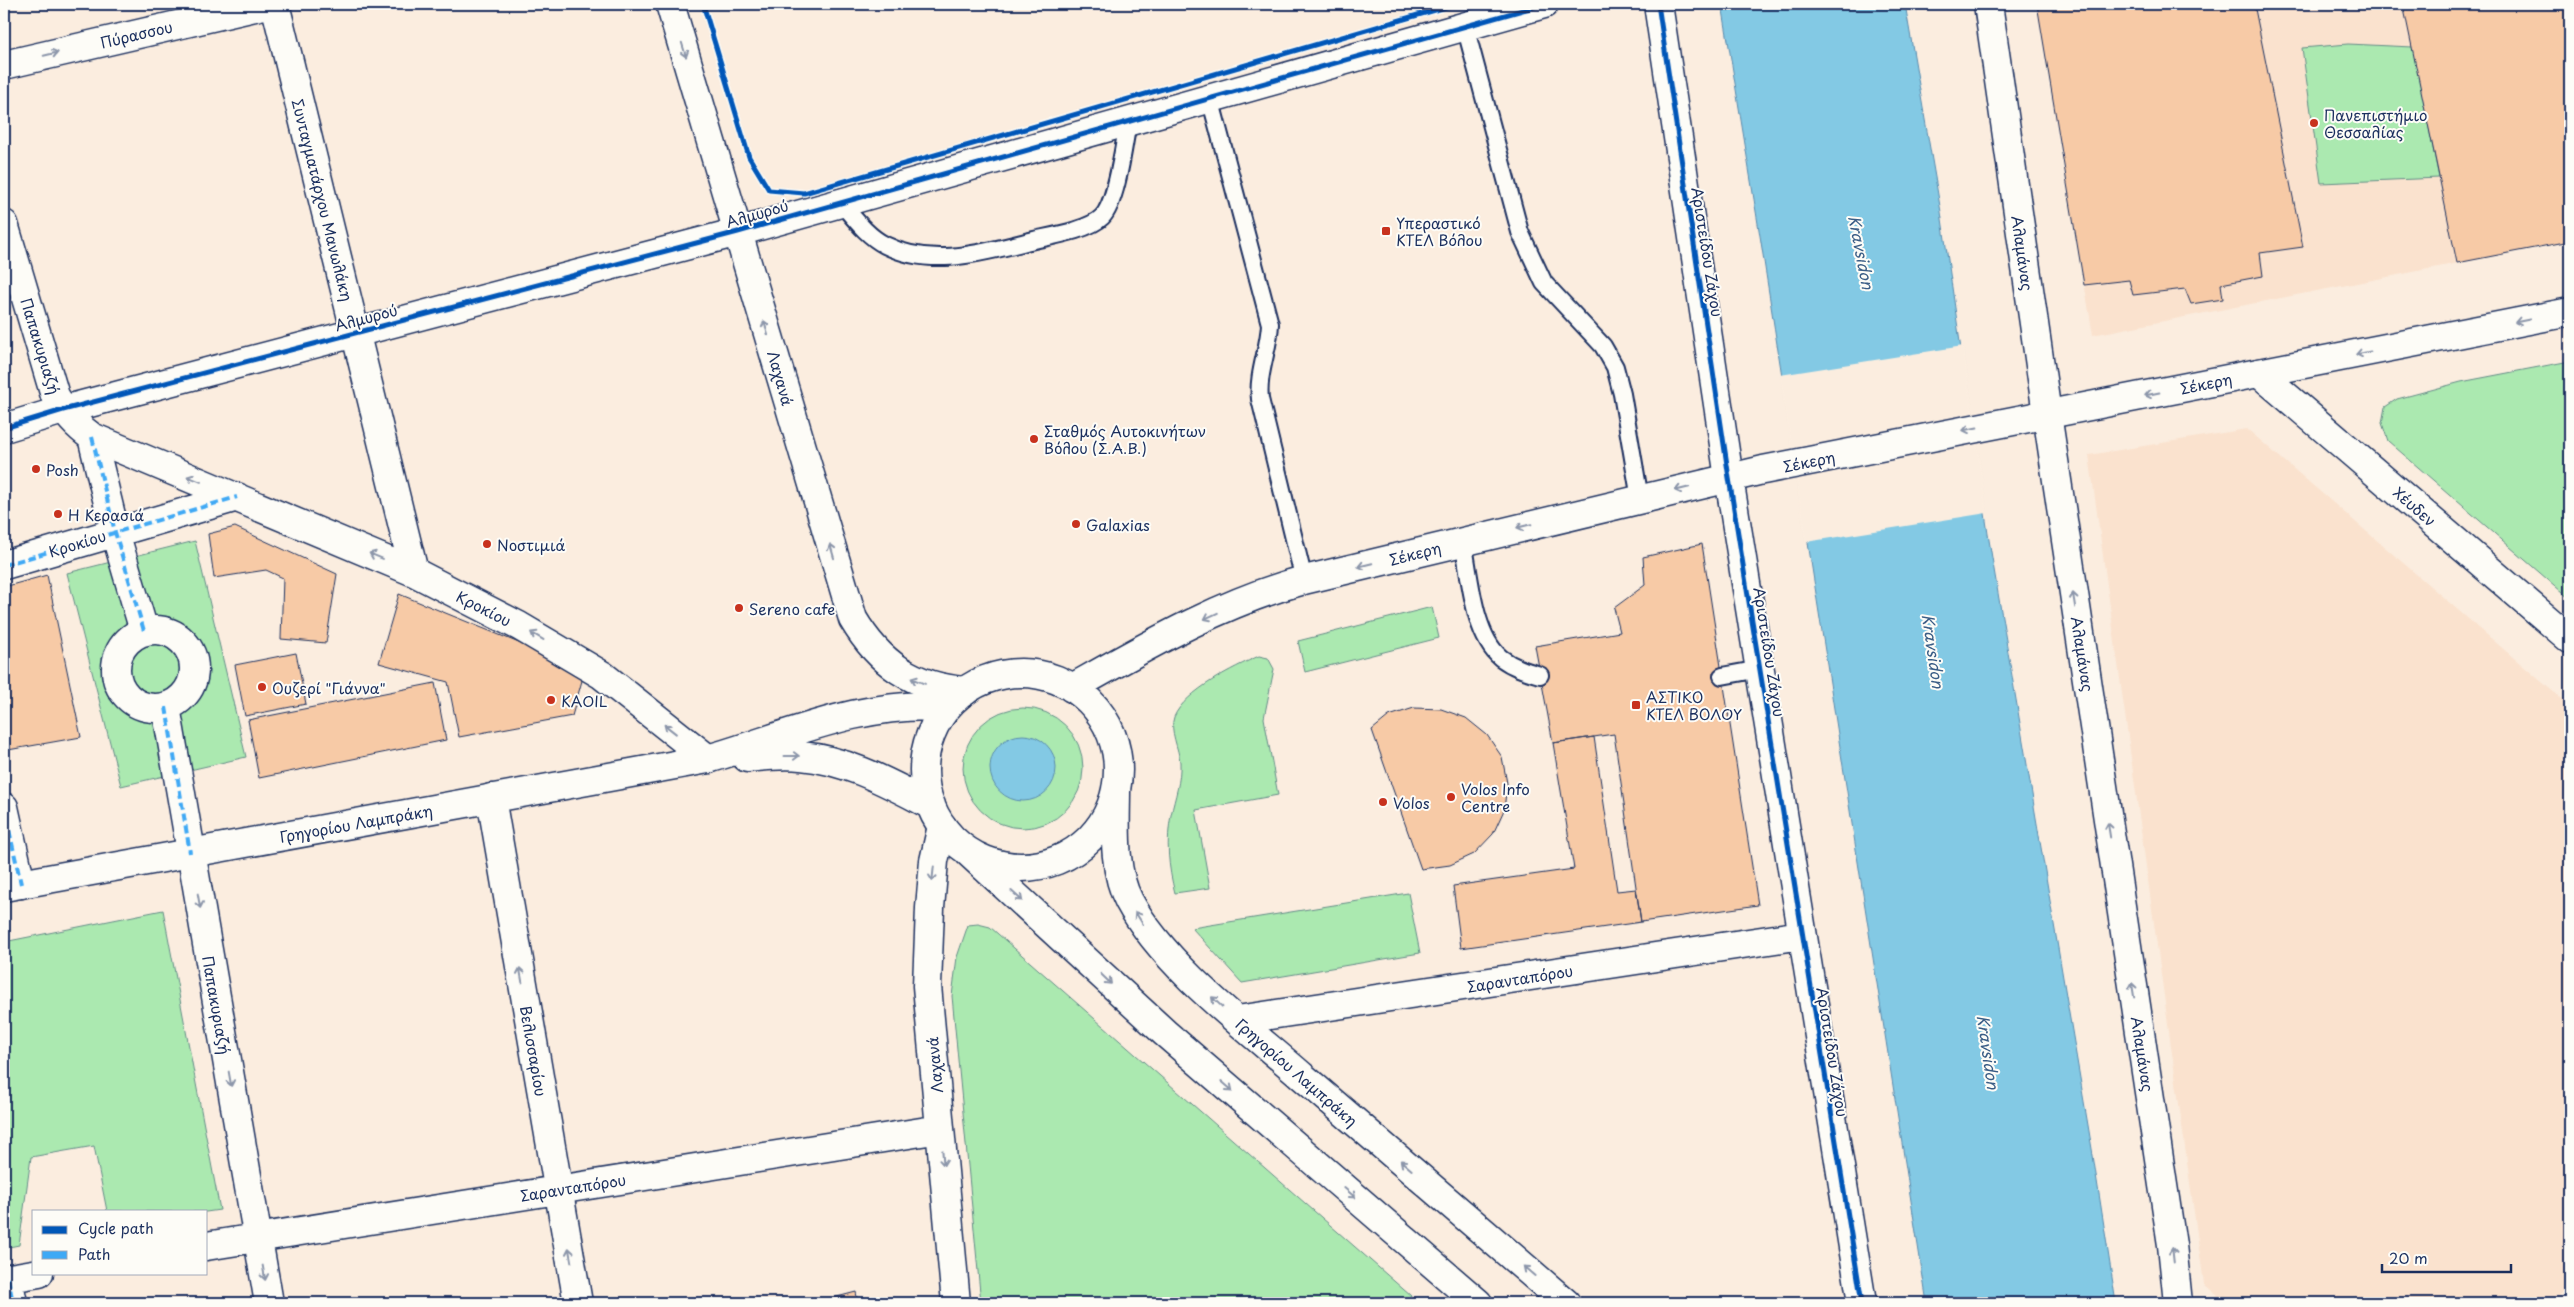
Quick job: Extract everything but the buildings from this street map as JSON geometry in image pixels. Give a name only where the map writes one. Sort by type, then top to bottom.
[{"type":"street","name":"Πύρασσου","points":[[4,65],[268,4]]},
{"type":"street","name":"Συνταγματάρχου Μανωλάκη","points":[[275,4],[414,572]]},
{"type":"street","name":"Λαχανά","points":[[670,4],[853,619],[865,636],[885,658],[906,676],[956,699]]},
{"type":"street","name":"Αλμυρού","points":[[4,428],[63,410],[738,232],[1544,4]]},
{"type":"street","name":"Αριστείδου Ζάχου","points":[[1658,4],[1729,478],[1862,1303]]},
{"type":"street","name":"Αλαμάνας","points":[[1988,4],[2046,414],[2172,1245],[2178,1303]]},
{"type":"street","name":"Παπακυριαζή","points":[[4,224],[50,381],[63,410]]},
{"type":"street","name":"Σέκερη","points":[[1072,688],[1141,649],[1238,604],[1304,580],[1763,470],[2570,312]]},
{"type":"street","name":"Χέυδεν","points":[[2259,373],[2570,639]]},
{"type":"street","name":"Κροκίου","points":[[63,410],[82,430],[92,437],[414,572],[519,626],[602,675],[708,759]]},
{"type":"street","points":[[92,437],[115,532],[144,631]]},
{"type":"street","name":"Κροκίου","points":[[4,565],[238,497]]},
{"type":"street","points":[[154,630],[174,635],[186,645],[193,658],[193,679],[190,688],[179,700],[166,707],[145,707],[136,703],[128,697],[117,680],[117,660],[121,650],[127,642],[144,631],[154,630]]},
{"type":"street","points":[[968,852],[985,860],[1015,867],[1036,866],[1059,859],[1079,848],[1094,834],[1106,817],[1116,789],[1116,746],[1110,731],[1094,706],[1072,688],[1051,678],[1029,674],[1006,675],[985,680],[956,699],[929,739],[924,760],[924,781],[936,816],[968,852],[1165,1033],[1478,1303]]},
{"type":"street","name":"Γρηγορίου Λαμπράκη","points":[[708,759],[814,724],[870,711],[956,699]]},
{"type":"street","name":"Παπακυριαζή","points":[[166,707],[269,1303]]},
{"type":"street","name":"Γρηγορίου Λαμπράκη","points":[[12,886],[708,759],[789,755],[821,759],[877,778],[936,816]]},
{"type":"street","name":"Γρηγορίου Λαμπράκη","points":[[1116,789],[1119,867],[1128,899],[1146,929],[1169,956],[1237,1020],[1566,1303]]},
{"type":"street","name":"Βελισσαρίου","points":[[491,798],[578,1303]]},
{"type":"street","points":[[4,807],[12,886]]},
{"type":"street","name":"Λαχανά","points":[[936,816],[927,986],[956,1303]]},
{"type":"street","name":"Σαρανταπόρου","points":[[1237,1020],[1802,935]]},
{"type":"street","name":"Σαρανταπόρου","points":[[208,1246],[940,1129]]},
{"type":"street","points":[[8,1287],[38,1274]]},
{"type":"lane","points":[[1465,26],[1520,232],[1527,250],[1544,283],[1602,346],[1615,366],[1622,394],[1640,499]]},
{"type":"lane","points":[[1210,98],[1270,324],[1269,340],[1259,388],[1260,399],[1304,580]]},
{"type":"lane","points":[[841,203],[862,228],[884,245],[917,257],[946,258],[1072,231],[1102,217],[1110,202],[1114,194],[1128,122]]},
{"type":"lane","points":[[1463,541],[1476,610],[1488,640],[1502,658],[1516,667],[1540,675]]},
{"type":"lane","points":[[1722,676],[1760,669]]},
{"type":"shaded area","name":"Πανεπιστήμιο Θεσσαλίας","points":[[2037,4],[2570,4],[2570,241],[2093,335]]},
{"type":"shaded area","points":[[2247,429],[2570,706],[2570,1282],[2552,1303],[2226,1303],[2204,1284],[2089,455]]},
{"type":"green space","points":[[2348,44],[2413,47],[2439,178],[2321,183],[2302,48]]},
{"type":"green space","points":[[2570,361],[2570,599],[2388,441],[2382,423],[2385,407],[2397,399],[2461,382]]},
{"type":"green space","points":[[195,541],[246,757],[121,786],[67,573]]},
{"type":"green space","points":[[1432,607],[1439,638],[1305,672],[1298,641]]},
{"type":"green space","points":[[1259,656],[1268,658],[1274,669],[1264,718],[1278,795],[1196,810],[1210,888],[1175,893],[1169,864],[1168,844],[1169,825],[1179,782],[1180,769],[1173,728],[1174,717],[1188,698],[1199,689],[1224,673]]},
{"type":"green space","points":[[1023,708],[1035,709],[1046,713],[1056,718],[1065,726],[1073,735],[1078,745],[1082,756],[1082,780],[1078,791],[1073,801],[1065,810],[1056,818],[1046,823],[1035,827],[1023,828],[1011,827],[1000,823],[990,818],[981,810],[973,801],[968,791],[964,780],[963,768],[964,756],[968,745],[973,735],[981,726],[990,718],[1000,713],[1011,709]]},
{"type":"green space","points":[[1408,893],[1420,953],[1242,983],[1192,928]]},
{"type":"green space","points":[[163,910],[220,1210],[208,1212],[208,1210],[107,1210],[94,1146],[31,1157],[19,1245],[4,1248],[4,942]]},
{"type":"green space","points":[[978,924],[990,927],[1419,1303],[981,1303],[952,996],[957,957],[968,925]]},
{"type":"water","name":"Kravsidon","points":[[1722,4],[1905,4],[1941,212],[1988,534],[2092,1149],[2116,1303],[1927,1303]]},
{"type":"water","points":[[1023,735],[1036,738],[1046,745],[1053,755],[1056,768],[1053,781],[1046,791],[1036,798],[1023,801],[1010,798],[1000,791],[993,781],[990,768],[993,755],[1000,745],[1010,738]]},
{"type":"pier","points":[[1963,346],[1987,513],[1806,542],[1780,375]]},
{"type":"marked path","points":[[92,437],[115,532],[144,631]]},
{"type":"marked path","points":[[4,565],[237,497]]},
{"type":"marked path","points":[[166,707],[190,853]]},
{"type":"marked path","points":[[4,807],[21,884]]},
{"type":"marked path","points":[[8,1278],[13,1303]]},
{"type":"cycle path","points":[[703,4],[749,157],[769,190],[804,193],[1456,4]]},
{"type":"cycle path","points":[[4,428],[63,410],[738,232],[1544,4]]},
{"type":"cycle path","points":[[1658,4],[1729,478],[1862,1303]]},
{"type":"place","name":"Πανεπιστήμιο Θεσσαλίας","points":[[2314,123]]},
{"type":"place","name":"Υπεραστικό ΚΤΕΛ Βόλου","points":[[1386,231]]},
{"type":"place","name":"Σταθμός Αυτοκινήτων Βόλου (Σ.Α.Β.)","points":[[1034,439]]},
{"type":"place","name":"Posh","points":[[36,469]]},
{"type":"place","name":"Η Κερασιά","points":[[58,514]]},
{"type":"place","name":"Galaxias","points":[[1076,524]]},
{"type":"place","name":"Νοστιμιά","points":[[487,544]]},
{"type":"place","name":"Sereno cafe","points":[[739,608]]},
{"type":"place","name":"Ουζερί \"Γιάννα\"","points":[[262,687]]},
{"type":"place","name":"KAOIL","points":[[551,700]]},
{"type":"place","name":"ΑΣΤΙΚΟ ΚΤΕΛ ΒΟΛΟΥ","points":[[1636,705]]},
{"type":"place","name":"Volos Info Centre","points":[[1451,797]]},
{"type":"place","name":"Volos","points":[[1383,802]]}]
